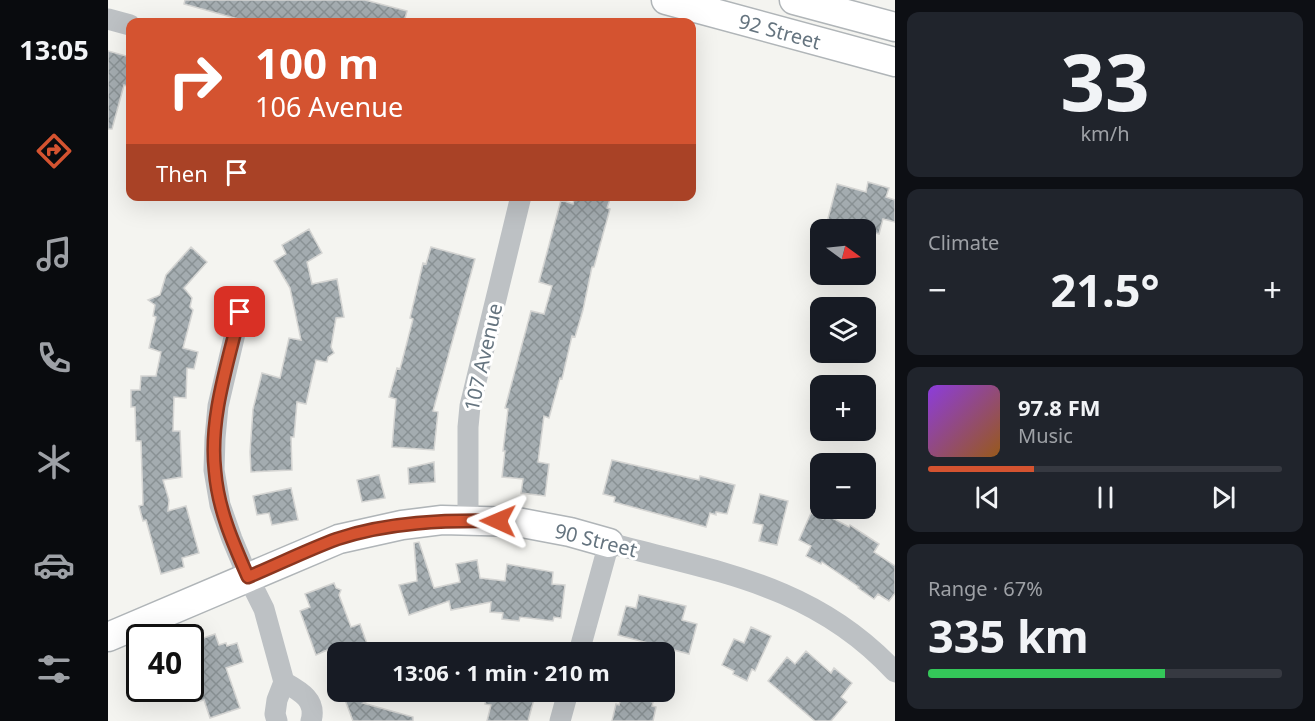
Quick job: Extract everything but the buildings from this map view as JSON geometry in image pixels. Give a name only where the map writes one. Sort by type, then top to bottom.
[{"type":"street","name":"92 Street","points":[[666,0],[895,62]]},
{"type":"street","name":"92 Street","points":[[794,0],[895,27]]},
{"type":"street","points":[[108,20],[126,24]]},
{"type":"street","name":"107 Avenue","points":[[468,520],[470,406],[520,201]]},
{"type":"street","points":[[240,312],[218,406],[214,438],[214,470],[220,505],[248,577],[264,609],[284,682],[277,700],[275,714],[277,721]]},
{"type":"street","name":"90 Street","points":[[108,637],[339,539],[422,522],[468,520],[517,522],[570,532],[745,579],[794,597],[840,624],[878,654],[895,672]]},
{"type":"street","points":[[582,642],[609,543]]},
{"type":"street","points":[[284,682],[301,692],[310,701],[314,713],[311,721]]},
{"type":"street","points":[[560,721],[565,702]]},
{"type":"route","points":[[240,312],[218,406],[214,438],[214,470],[220,505],[248,577],[339,539],[364,533],[442,520],[498,521]]}]
